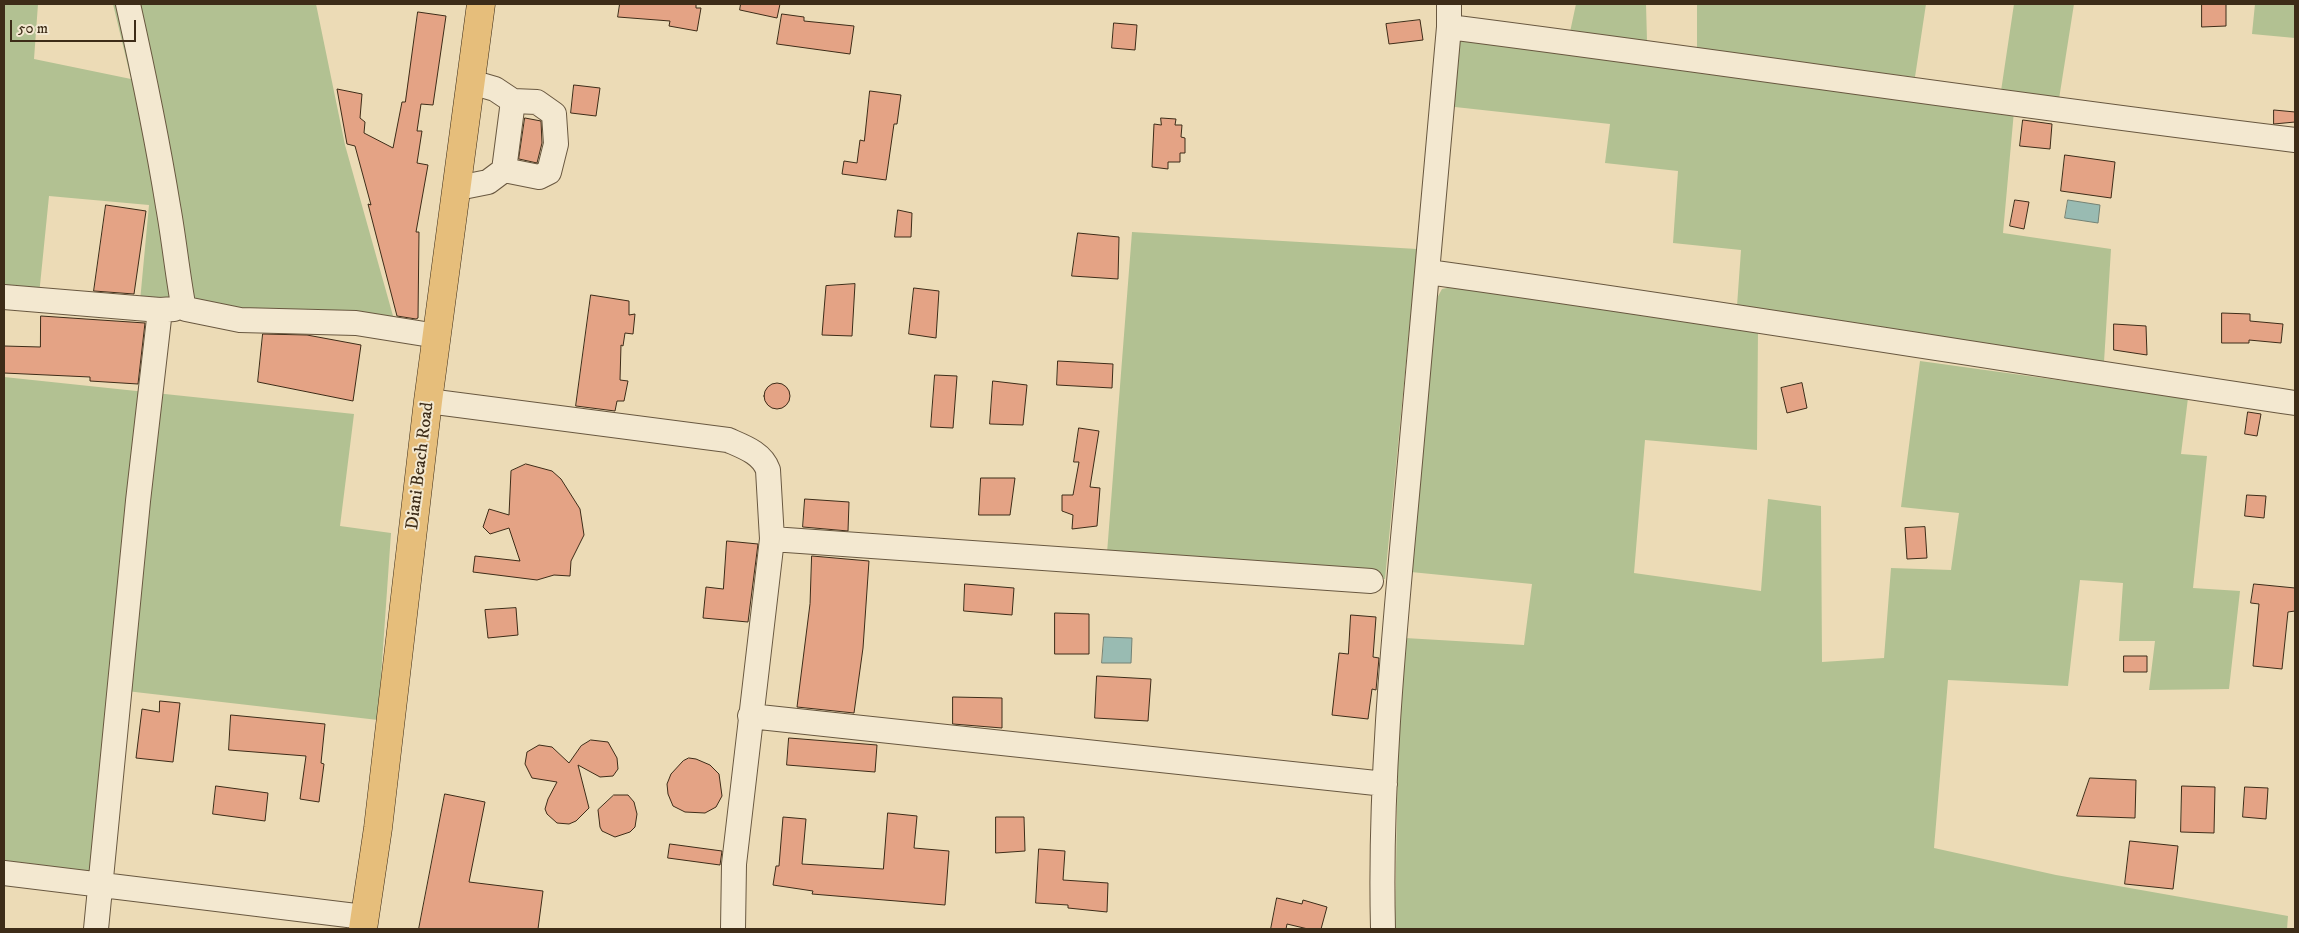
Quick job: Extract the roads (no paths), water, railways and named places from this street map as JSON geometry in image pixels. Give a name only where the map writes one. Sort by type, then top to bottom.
[{"type":"main road","name":"Diani Beach Road","points":[[364,923],[379,818],[428,401],[458,188],[481,4]]},
{"type":"street","points":[[128,4],[147,91],[183,304],[186,308]]},
{"type":"street","points":[[1383,929],[1385,784],[1398,588],[1428,272],[1448,27],[1448,4]]},
{"type":"street","points":[[1448,27],[1707,60],[2123,119],[2295,140]]},
{"type":"street","points":[[471,82],[495,89],[512,101],[537,102],[554,114],[556,144],[549,172],[539,176],[504,170]]},
{"type":"street","points":[[458,188],[488,182],[504,170],[512,101]]},
{"type":"street","points":[[1428,272],[1661,304],[1919,347],[2295,403]]},
{"type":"street","points":[[4,297],[160,310],[186,308],[240,320],[356,323],[437,336]]},
{"type":"street","points":[[96,929],[137,510],[160,310]]},
{"type":"street","points":[[428,401],[728,440],[761,458],[766,463],[772,539],[734,864],[739,929]]},
{"type":"street","points":[[772,539],[1371,581]]},
{"type":"street","points":[[750,716],[1385,784]]},
{"type":"street","points":[[4,873],[364,923]]},
{"type":"water","points":[[2068,200],[2100,205],[2098,223],[2065,218]]},
{"type":"water","points":[[1104,637],[1132,638],[1131,663],[1102,663]]}]
